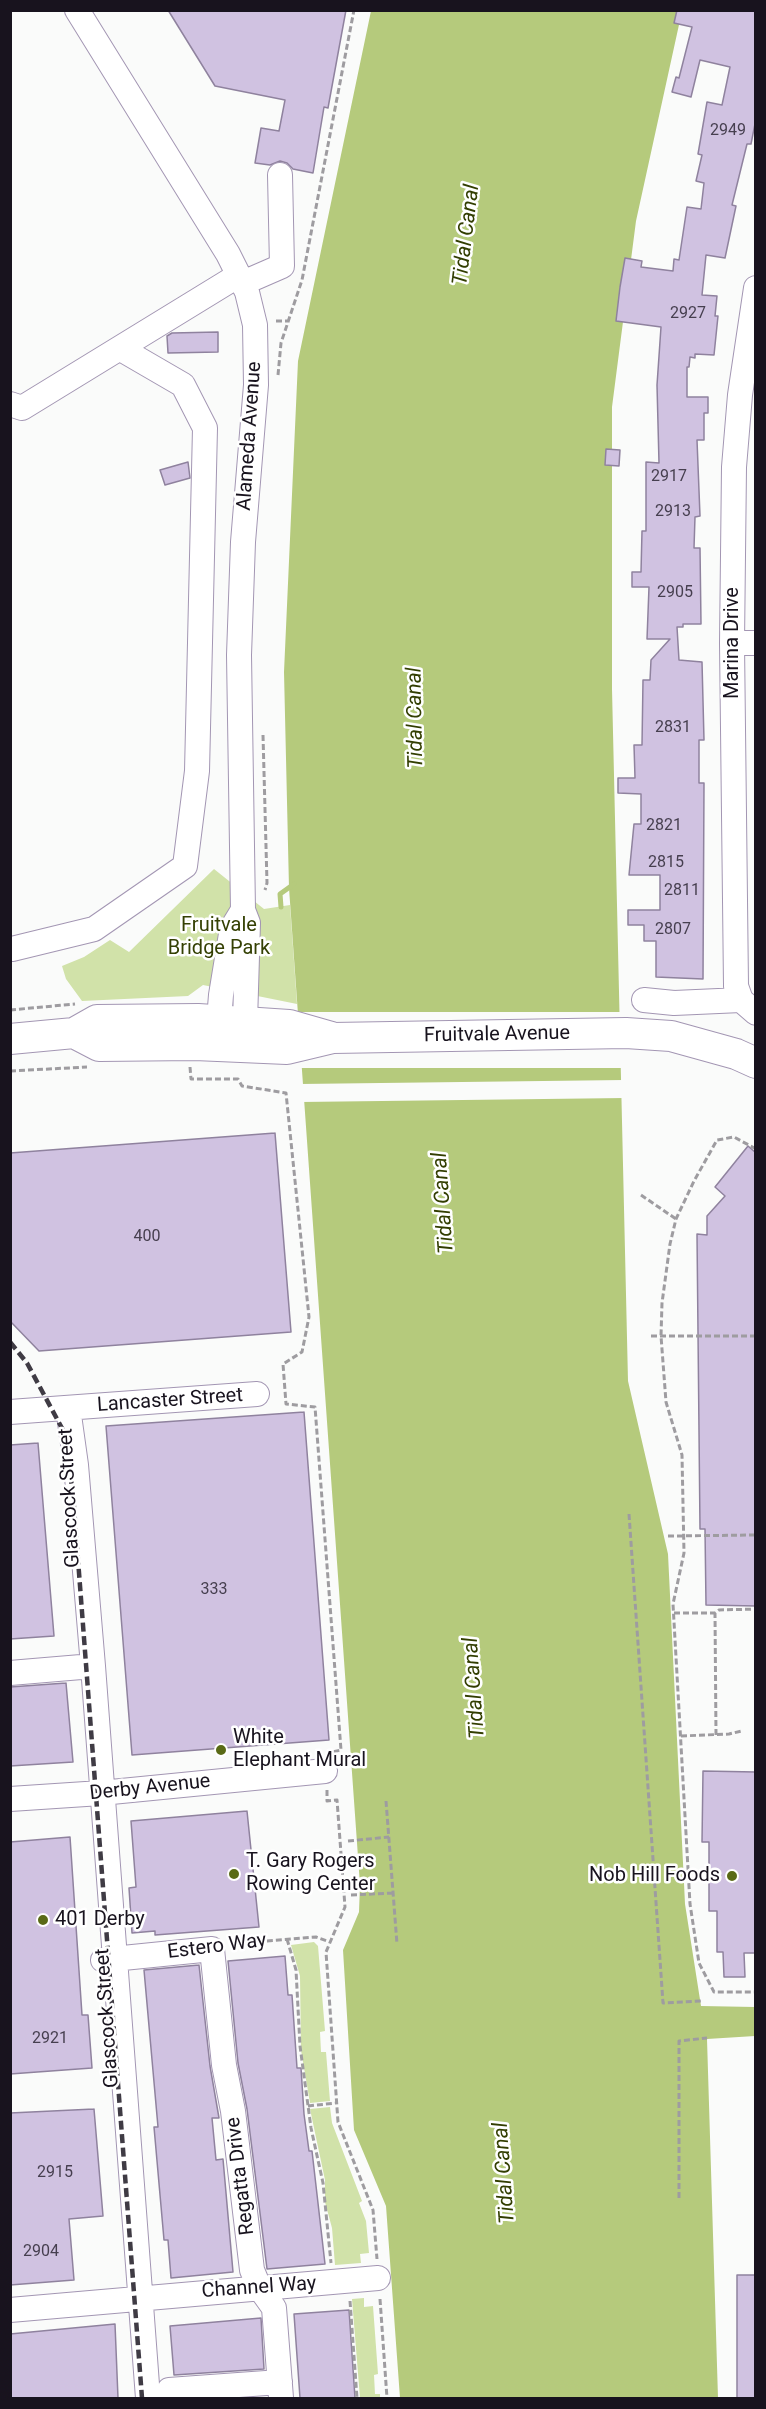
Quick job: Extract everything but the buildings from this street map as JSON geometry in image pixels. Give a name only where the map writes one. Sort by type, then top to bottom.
[{"type":"main road","name":"Fruitvale Avenue","points":[[10,1039],[74,1033],[96,1020],[231,1030],[288,1037],[626,1032],[660,1034],[698,1042],[756,1063]]},
{"type":"street","name":"Alameda Avenue","points":[[77,10],[214,231],[241,279],[253,309],[257,367],[243,531],[240,623],[252,904],[231,1030]]},
{"type":"street","points":[[10,404],[22,408],[241,279],[282,266],[280,175]]},
{"type":"street","name":"Marina Drive","points":[[748,1006],[736,986],[744,643],[734,467],[740,395],[756,288]]},
{"type":"street","points":[[12,949],[94,929],[185,866],[197,771],[205,428],[183,385],[121,350]]},
{"type":"street","points":[[644,1000],[748,1006]]},
{"type":"street","name":"Lancaster Street","points":[[10,1412],[257,1394]]},
{"type":"street","name":"Glascock Street","points":[[68,1408],[76,1465],[96,1794],[135,2299],[137,2398]]},
{"type":"street","points":[[10,1673],[87,1666]]},
{"type":"street","name":"Derby Avenue","points":[[10,1799],[96,1794],[318,1771]]},
{"type":"street","name":"Estero Way","points":[[108,1959],[212,1949]]},
{"type":"street","name":"Regatta Drive","points":[[212,1949],[252,2270],[259,2287],[274,2308],[280,2390]]},
{"type":"street","name":"Channel Way","points":[[10,2310],[378,2278]]},
{"type":"street","name":"Glascock Street","points":[[135,2299],[158,2394]]},
{"type":"street","points":[[158,2394],[280,2390]]},
{"type":"path","points":[[278,377],[281,343],[302,280],[354,10]]},
{"type":"path","points":[[252,904],[267,883],[263,728]]},
{"type":"path","points":[[190,1065],[190,1079],[238,1079],[242,1086],[286,1094],[309,1317],[302,1352],[283,1364],[286,1404],[315,1407],[341,1750],[324,1753],[318,1771],[327,1801],[337,1800],[345,1907],[326,1952],[336,2103],[338,2122],[373,2210],[387,2398]]},
{"type":"path","points":[[756,1149],[734,1137],[717,1140],[676,1220],[666,1270],[661,1336],[666,1402],[682,1455],[684,1553],[674,1613],[690,1904],[699,1963],[714,1992],[756,1992]]},
{"type":"path","points":[[641,1196],[676,1220]]},
{"type":"path","points":[[651,1336],[756,1336]]},
{"type":"path","points":[[629,1514],[663,2003],[701,2001]]},
{"type":"path","points":[[668,1536],[756,1535]]},
{"type":"path","points":[[674,1613],[715,1613],[719,1610],[756,1609]]},
{"type":"path","points":[[715,1613],[716,1735]]},
{"type":"path","points":[[681,1736],[716,1735],[742,1731]]},
{"type":"path","points":[[386,1801],[397,1944]]},
{"type":"path","points":[[348,1841],[389,1836]]},
{"type":"path","points":[[351,1895],[393,1893]]},
{"type":"path","name":"Estero Way","points":[[212,1949],[224,1945],[316,1936],[330,1942]]},
{"type":"path","points":[[286,1939],[296,1970],[300,2046],[330,2248]]},
{"type":"path","points":[[678,2198],[679,2041],[707,2038]]},
{"type":"path","points":[[308,2106],[336,2103]]},
{"type":"path","points":[[350,2313],[357,2398]]},
{"type":"green space","name":"Fruitvale Bridge Park","points":[[214,869],[264,909],[290,905],[297,1004],[203,985],[188,996],[82,1001],[66,979],[62,966],[84,957],[110,940],[129,952]]},
{"type":"green space","points":[[314,1942],[318,1946],[325,2031],[320,2032],[321,2052],[326,2052],[330,2101],[310,2103],[301,2050],[300,1976],[291,1945]]},
{"type":"green space","points":[[330,2107],[332,2123],[362,2201],[359,2203],[366,2221],[369,2253],[360,2254],[361,2263],[335,2265],[332,2228],[325,2202],[325,2180],[310,2109]]},
{"type":"green space","points":[[364,2298],[364,2307],[373,2306],[378,2374],[374,2375],[375,2394],[380,2394],[380,2398],[360,2398],[352,2299]]},
{"type":"water","name":"Tidal Canal","points":[[371,11],[682,11],[636,221],[612,407],[612,689],[628,1381],[668,1554],[685,1904],[701,2006],[755,2007],[755,2036],[707,2039],[718,2398],[400,2398],[386,2206],[354,2130],[343,1950],[359,1912],[360,1885],[289,888],[284,672],[298,361]]},
{"type":"pier","points":[[296,1012],[623,1012],[624,1068],[299,1068]]},
{"type":"pier","points":[[624,1080],[625,1098],[301,1102],[300,1084]]},
{"type":"waterway","points":[[281,907],[280,894],[294,884]]},
{"type":"railway","points":[[10,1342],[27,1363],[64,1432],[73,1494],[142,2398]]},
{"type":"place","name":"White Elephant Mural","points":[[221,1750]]},
{"type":"place","name":"T. Gary Rogers Rowing Center","points":[[234,1874]]},
{"type":"place","name":"Nob Hill Foods","points":[[732,1876]]},
{"type":"place","name":"401 Derby","points":[[43,1920]]}]
